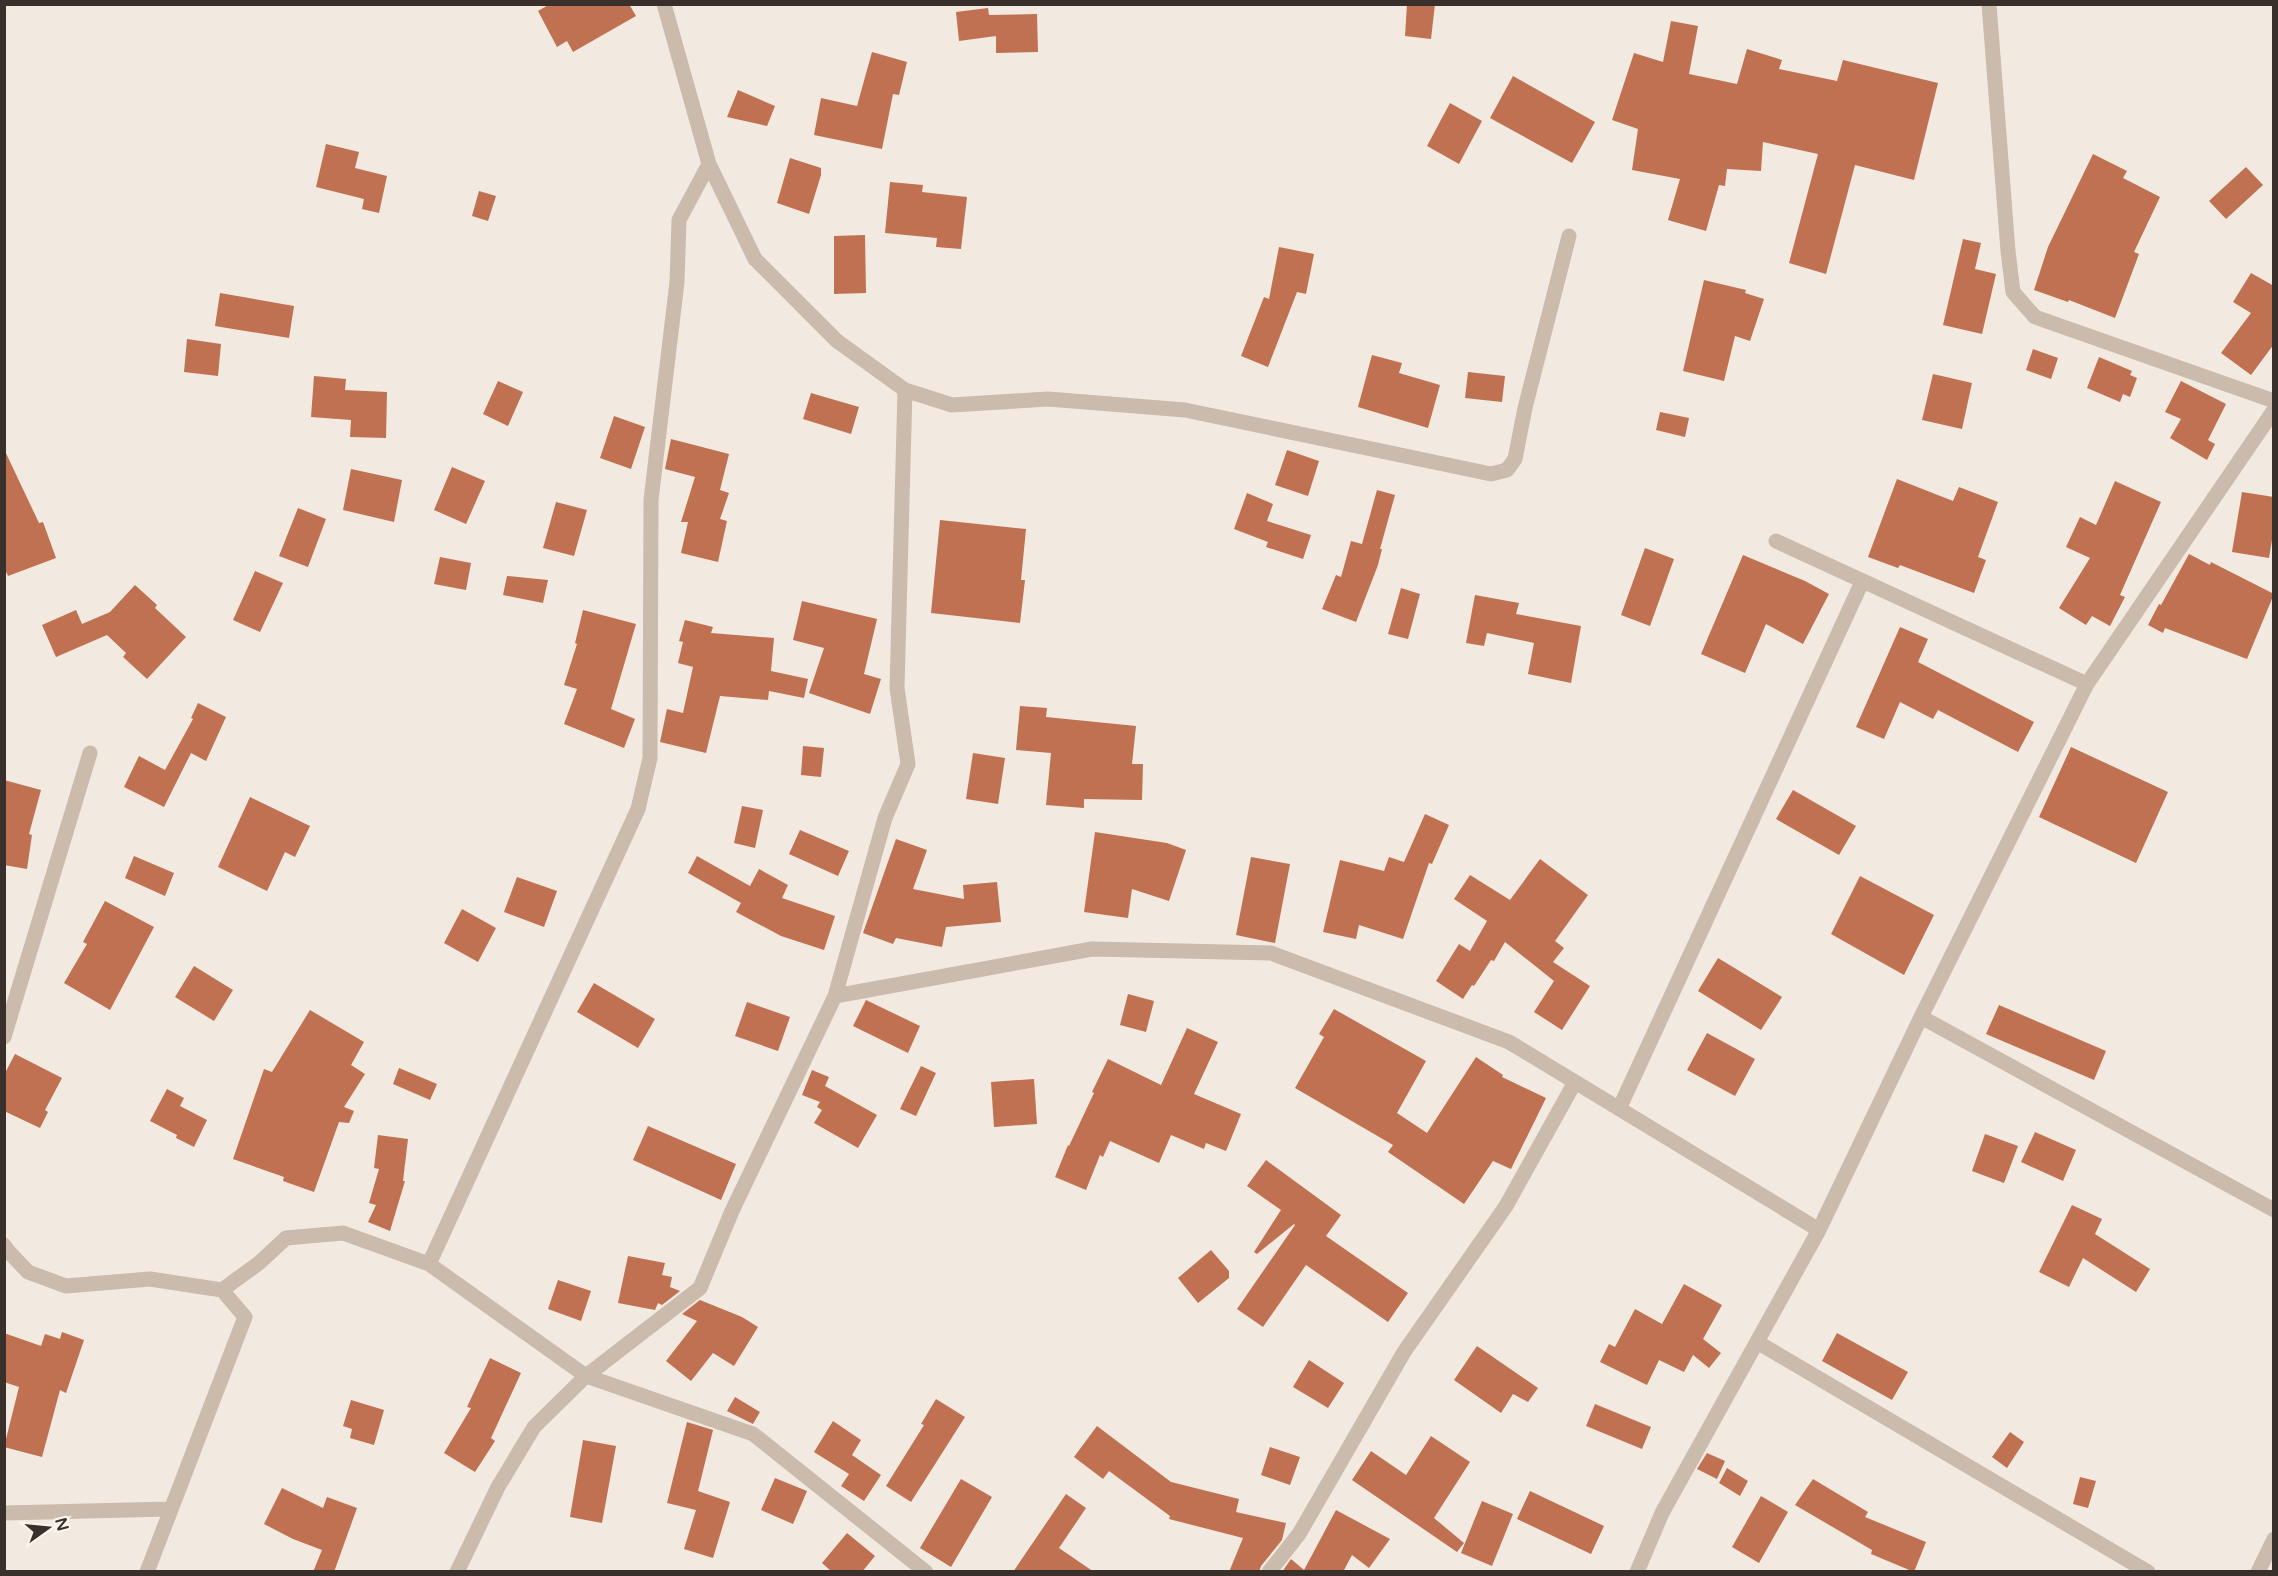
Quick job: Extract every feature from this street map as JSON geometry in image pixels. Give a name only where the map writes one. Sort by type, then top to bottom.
[{"type":"street","points":[[664,4],[709,164],[755,259],[837,341],[905,390],[952,405],[1048,399],[1185,410],[1491,474],[1507,470],[1515,459],[1525,408],[1569,236]]},
{"type":"street","points":[[1989,4],[2013,292],[2035,317],[2274,401]]},
{"type":"street","points":[[429,1264],[638,809],[650,758],[651,500],[677,282],[679,220],[709,164]]},
{"type":"street","points":[[457,1572],[498,1487],[534,1427],[586,1376],[700,1288],[732,1211],[835,996],[885,818],[908,764],[897,687],[905,390]]},
{"type":"street","points":[[1637,1572],[1662,1513],[1819,1230],[1921,1017],[2087,684],[2274,410]]},
{"type":"street","points":[[1776,541],[2087,684]]},
{"type":"street","points":[[1619,1109],[1862,582]]},
{"type":"street","points":[[4,1037],[90,753]]},
{"type":"street","points":[[835,996],[1092,949],[1271,953],[1509,1042],[1819,1230]]},
{"type":"street","points":[[1921,1017],[2274,1210]]},
{"type":"street","points":[[1269,1572],[1299,1534],[1404,1352],[1506,1206],[1575,1082]]},
{"type":"street","points":[[222,1290],[259,1263],[286,1238],[343,1233],[429,1264],[586,1376],[753,1434],[926,1572]]},
{"type":"street","points":[[4,1245],[28,1272],[66,1286],[150,1278],[222,1290],[245,1317],[147,1572]]},
{"type":"street","points":[[1757,1342],[2148,1572]]},
{"type":"street","points":[[4,1513],[170,1509]]},
{"type":"street","points":[[2258,1572],[2274,1539]]},
{"type":"building","points":[[550,4],[629,4],[636,16],[573,52],[567,41],[557,47],[538,11]]},
{"type":"building","points":[[1407,4],[1435,4],[1431,39],[1405,36]]},
{"type":"building","points":[[988,8],[989,15],[1037,14],[1038,52],[996,53],[996,36],[959,41],[956,12]]},
{"type":"building","points":[[1671,21],[1698,26],[1689,74],[1737,84],[1747,49],[1782,60],[1779,69],[1837,81],[1843,60],[1938,83],[1914,180],[1855,165],[1826,274],[1789,263],[1818,154],[1763,142],[1761,171],[1727,169],[1725,186],[1719,185],[1706,231],[1668,220],[1680,179],[1632,170],[1638,129],[1612,120],[1634,53],[1663,62]]},
{"type":"building","points":[[872,52],[907,62],[899,95],[893,94],[882,149],[814,135],[821,98],[857,106]]},
{"type":"building","points":[[1513,76],[1595,122],[1572,163],[1490,118]]},
{"type":"building","points":[[738,90],[775,106],[767,126],[727,117]]},
{"type":"building","points":[[1450,103],[1482,121],[1459,164],[1427,146]]},
{"type":"building","points":[[326,144],[359,152],[355,168],[387,176],[379,213],[362,209],[364,199],[316,187]]},
{"type":"building","points":[[2093,154],[2127,171],[2123,178],[2160,197],[2134,252],[2139,254],[2115,318],[2069,300],[2068,302],[2034,290],[2048,247]]},
{"type":"building","points":[[790,158],[821,168],[809,214],[777,203]]},
{"type":"building","points":[[2246,167],[2263,185],[2226,219],[2209,201]]},
{"type":"building","points":[[890,182],[923,185],[922,192],[967,197],[961,249],[936,247],[937,238],[885,233]]},
{"type":"building","points":[[479,191],[496,196],[488,221],[472,216]]},
{"type":"building","points":[[865,235],[866,293],[834,294],[834,236]]},
{"type":"building","points":[[1963,239],[1981,243],[1975,269],[1996,274],[1982,334],[1943,325]]},
{"type":"building","points":[[1279,247],[1314,254],[1306,294],[1297,292],[1268,367],[1241,356],[1264,297],[1269,299]]},
{"type":"building","points":[[2251,273],[2274,286],[2274,344],[2251,375],[2221,353],[2251,313],[2233,302]]},
{"type":"building","points":[[1704,280],[1746,290],[1745,293],[1764,299],[1750,341],[1735,336],[1724,381],[1683,371]]},
{"type":"building","points":[[220,293],[294,306],[289,338],[215,326]]},
{"type":"building","points":[[187,339],[221,344],[218,376],[184,372]]},
{"type":"building","points":[[2033,349],[2058,358],[2051,379],[2026,370]]},
{"type":"building","points":[[1372,355],[1402,363],[1399,373],[1440,385],[1428,428],[1358,407]]},
{"type":"building","points":[[2099,357],[2132,371],[2130,375],[2137,378],[2130,397],[2123,394],[2120,402],[2087,388]]},
{"type":"building","points":[[1468,372],[1505,376],[1502,402],[1465,398]]},
{"type":"building","points":[[1933,374],[1972,383],[1962,429],[1922,420]]},
{"type":"building","points":[[314,376],[346,379],[345,390],[387,392],[386,438],[350,437],[351,420],[311,417]]},
{"type":"building","points":[[498,381],[523,392],[508,426],[483,414]]},
{"type":"building","points":[[2181,381],[2226,404],[2208,440],[2215,444],[2207,460],[2170,438],[2181,419],[2165,412]]},
{"type":"building","points":[[811,393],[859,407],[851,434],[803,419]]},
{"type":"building","points":[[1660,412],[1689,418],[1685,437],[1656,430]]},
{"type":"building","points":[[614,416],[645,427],[631,469],[600,458]]},
{"type":"building","points":[[671,439],[729,454],[720,490],[729,493],[720,519],[727,521],[718,562],[681,553],[688,522],[681,522],[695,477],[665,469]]},
{"type":"building","points":[[4,449],[39,523],[43,522],[56,558],[8,576],[4,567]]},
{"type":"building","points":[[1287,450],[1319,461],[1308,496],[1275,485]]},
{"type":"building","points":[[452,467],[485,481],[466,524],[434,510]]},
{"type":"building","points":[[351,469],[402,480],[394,522],[343,510]]},
{"type":"building","points":[[1897,479],[1953,501],[1959,487],[1998,502],[1978,557],[1986,560],[1974,593],[1900,565],[1898,568],[1868,557]]},
{"type":"building","points":[[2115,481],[2161,502],[2120,595],[2125,597],[2110,626],[2092,616],[2086,625],[2059,608],[2090,558],[2066,547],[2080,517],[2096,525]]},
{"type":"building","points":[[1377,490],[1395,495],[1380,549],[1382,549],[1378,565],[1356,622],[1322,609],[1336,575],[1341,577],[1351,541],[1362,544]]},
{"type":"building","points":[[2242,492],[2274,497],[2274,528],[2269,558],[2232,552]]},
{"type":"building","points":[[1247,493],[1273,504],[1267,521],[1311,535],[1303,559],[1266,547],[1268,542],[1234,529]]},
{"type":"building","points":[[556,502],[587,510],[574,556],[543,548]]},
{"type":"building","points":[[298,508],[326,519],[308,567],[279,556]]},
{"type":"building","points":[[940,520],[1026,529],[1021,580],[1025,580],[1020,623],[931,613]]},
{"type":"building","points":[[1645,548],[1674,559],[1650,626],[1621,615]]},
{"type":"building","points":[[2189,554],[2210,565],[2211,562],[2274,594],[2247,659],[2165,628],[2163,633],[2148,625]]},
{"type":"building","points":[[1743,555],[1805,581],[1829,594],[1803,644],[1766,624],[1745,673],[1701,654]]},
{"type":"building","points":[[440,557],[471,563],[466,590],[434,584]]},
{"type":"building","points":[[255,571],[283,583],[260,632],[233,620]]},
{"type":"building","points":[[507,576],[548,580],[543,603],[503,595]]},
{"type":"building","points":[[135,585],[157,605],[155,608],[186,637],[147,679],[123,657],[126,653],[107,635],[56,657],[42,625],[76,610],[82,624],[110,612]]},
{"type":"building","points":[[1401,588],[1420,594],[1408,639],[1388,634]]},
{"type":"building","points":[[1475,595],[1519,603],[1516,614],[1581,626],[1571,683],[1528,674],[1534,643],[1487,633],[1484,646],[1466,643]]},
{"type":"building","points":[[802,601],[877,619],[864,674],[881,679],[870,714],[809,693],[824,648],[793,640]]},
{"type":"building","points":[[583,610],[636,624],[611,709],[635,719],[624,748],[564,724],[577,689],[564,685],[577,644],[575,643]]},
{"type":"building","points":[[685,620],[713,627],[711,633],[774,638],[771,671],[808,679],[804,698],[769,691],[768,700],[720,696],[706,753],[660,742],[667,709],[683,713],[693,667],[678,663],[683,642],[679,641]]},
{"type":"building","points":[[1900,627],[1928,639],[1918,662],[2034,722],[2018,752],[1938,710],[1933,719],[1900,702],[1884,739],[1856,727]]},
{"type":"building","points":[[198,703],[226,717],[206,761],[191,753],[164,807],[124,787],[139,756],[165,770],[193,719],[191,718]]},
{"type":"building","points":[[1020,706],[1047,708],[1046,717],[1136,726],[1132,764],[1143,764],[1142,800],[1084,799],[1084,808],[1046,805],[1051,753],[1016,750]]},
{"type":"building","points":[[803,746],[824,748],[821,777],[801,775]]},
{"type":"building","points":[[2071,747],[2168,792],[2136,863],[2039,817]]},
{"type":"building","points":[[973,753],[1005,758],[998,804],[966,799]]},
{"type":"building","points":[[4,780],[41,790],[29,834],[32,835],[27,869],[4,865]]},
{"type":"building","points":[[1793,790],[1856,826],[1839,855],[1776,819]]},
{"type":"building","points":[[250,797],[310,826],[295,857],[285,852],[267,891],[218,867]]},
{"type":"building","points":[[742,806],[763,810],[755,848],[734,843]]},
{"type":"building","points":[[1425,814],[1449,825],[1432,864],[1429,863],[1403,939],[1359,925],[1356,939],[1323,932],[1340,860],[1384,871],[1389,857],[1404,862]]},
{"type":"building","points":[[800,830],[849,851],[838,876],[789,854]]},
{"type":"building","points":[[1095,832],[1167,843],[1186,850],[1169,901],[1132,889],[1128,918],[1084,912]]},
{"type":"building","points":[[896,839],[927,850],[913,889],[964,899],[963,885],[997,882],[1001,922],[946,927],[942,947],[896,938],[893,944],[863,933]]},
{"type":"building","points":[[134,856],[174,873],[165,896],[125,878]]},
{"type":"building","points":[[697,856],[750,886],[759,869],[788,885],[782,898],[835,916],[824,950],[781,936],[736,912],[741,903],[688,873]]},
{"type":"building","points":[[1251,857],[1290,864],[1275,943],[1236,935]]},
{"type":"building","points":[[1540,859],[1588,895],[1555,941],[1564,948],[1553,962],[1590,986],[1562,1030],[1534,1012],[1554,981],[1505,942],[1494,961],[1491,960],[1463,999],[1436,981],[1459,944],[1470,951],[1487,921],[1454,899],[1470,875],[1510,900]]},
{"type":"building","points":[[1860,876],[1934,915],[1904,975],[1831,934]]},
{"type":"building","points":[[517,877],[557,891],[544,927],[504,912]]},
{"type":"building","points":[[105,901],[154,927],[110,1010],[64,983],[87,944],[83,942]]},
{"type":"building","points":[[462,909],[496,928],[478,962],[444,943]]},
{"type":"building","points":[[1718,958],[1782,997],[1761,1030],[1698,991]]},
{"type":"building","points":[[194,966],[233,990],[214,1021],[175,997]]},
{"type":"building","points":[[594,983],[655,1019],[638,1048],[577,1012]]},
{"type":"building","points":[[1128,994],[1154,1001],[1146,1032],[1120,1025]]},
{"type":"building","points":[[866,1000],[920,1026],[908,1053],[853,1026]]},
{"type":"building","points":[[747,1002],[790,1017],[778,1051],[735,1036]]},
{"type":"building","points":[[1999,1005],[2106,1051],[2094,1080],[1986,1034]]},
{"type":"building","points":[[1334,1009],[1426,1061],[1397,1113],[1427,1133],[1476,1057],[1503,1075],[1502,1077],[1546,1098],[1511,1169],[1493,1161],[1464,1204],[1388,1152],[1393,1145],[1295,1088],[1324,1037],[1319,1034]]},
{"type":"building","points":[[310,1010],[364,1042],[351,1065],[365,1074],[344,1107],[354,1111],[349,1123],[339,1122],[314,1192],[283,1181],[284,1177],[233,1159],[264,1069],[272,1072]]},
{"type":"building","points":[[1187,1028],[1218,1042],[1194,1094],[1241,1114],[1226,1151],[1206,1143],[1204,1149],[1171,1135],[1159,1163],[1110,1141],[1103,1157],[1100,1155],[1086,1190],[1055,1177],[1108,1059],[1161,1085]]},
{"type":"building","points":[[1707,1033],[1755,1059],[1735,1096],[1687,1070]]},
{"type":"building","points":[[15,1054],[62,1078],[45,1110],[48,1112],[40,1128],[4,1111],[4,1075]]},
{"type":"building","points":[[921,1066],[936,1073],[916,1116],[900,1109]]},
{"type":"building","points":[[399,1068],[437,1084],[430,1100],[393,1084]]},
{"type":"building","points":[[812,1070],[829,1077],[825,1086],[877,1115],[858,1148],[814,1123],[822,1110],[817,1107],[820,1102],[802,1095]]},
{"type":"building","points":[[1034,1079],[1037,1124],[994,1127],[991,1082]]},
{"type":"building","points":[[167,1089],[184,1098],[180,1106],[207,1120],[194,1147],[150,1121]]},
{"type":"building","points":[[648,1126],[736,1164],[721,1200],[633,1160]]},
{"type":"building","points":[[2035,1132],[2076,1150],[2063,1181],[2021,1162]]},
{"type":"building","points":[[1985,1134],[2018,1146],[2004,1183],[1972,1171]]},
{"type":"building","points":[[378,1135],[408,1139],[403,1181],[405,1181],[390,1231],[368,1222],[376,1205],[369,1203],[379,1169],[374,1168]]},
{"type":"building","points":[[1266,1160],[1341,1215],[1326,1236],[1408,1293],[1388,1322],[1306,1265],[1263,1327],[1237,1309],[1295,1225],[1257,1254],[1254,1252],[1281,1210],[1247,1186]]},
{"type":"building","points":[[2072,1205],[2102,1219],[2095,1234],[2150,1269],[2136,1292],[2083,1258],[2069,1287],[2039,1272]]},
{"type":"building","points":[[1211,1250],[1229,1271],[1229,1278],[1198,1303],[1178,1278]]},
{"type":"building","points":[[628,1256],[665,1263],[662,1275],[672,1277],[670,1287],[680,1291],[662,1305],[658,1303],[655,1310],[618,1303]]},
{"type":"building","points":[[558,1280],[591,1291],[581,1321],[548,1309]]},
{"type":"building","points":[[1684,1284],[1722,1305],[1703,1339],[1721,1353],[1709,1368],[1693,1355],[1684,1372],[1659,1360],[1647,1385],[1600,1362],[1609,1344],[1615,1347],[1635,1309],[1662,1324]]},
{"type":"building","points":[[700,1300],[742,1317],[758,1327],[734,1366],[713,1353],[691,1381],[666,1361],[697,1321],[682,1314]]},
{"type":"building","points":[[62,1332],[84,1340],[66,1393],[60,1390],[42,1457],[4,1447],[19,1387],[4,1382],[4,1333],[41,1346],[45,1334],[60,1339]]},
{"type":"building","points":[[1837,1333],[1908,1372],[1892,1400],[1822,1361]]},
{"type":"building","points":[[1477,1346],[1538,1388],[1528,1402],[1513,1394],[1501,1413],[1454,1380]]},
{"type":"building","points":[[490,1358],[521,1373],[491,1438],[495,1441],[475,1472],[444,1453],[471,1408],[467,1407]]},
{"type":"building","points":[[1309,1360],[1344,1383],[1328,1408],[1293,1387]]},
{"type":"building","points":[[735,1397],[760,1412],[753,1424],[727,1411]]},
{"type":"building","points":[[936,1399],[965,1417],[911,1502],[886,1486],[924,1425],[921,1424]]},
{"type":"building","points":[[351,1400],[384,1410],[374,1445],[350,1438],[352,1429],[343,1426]]},
{"type":"building","points":[[1595,1404],[1651,1427],[1642,1449],[1586,1426]]},
{"type":"building","points":[[833,1421],[861,1440],[852,1455],[881,1475],[864,1501],[841,1486],[849,1474],[814,1452]]},
{"type":"building","points":[[687,1422],[713,1430],[698,1491],[730,1502],[713,1558],[684,1549],[696,1510],[667,1503]]},
{"type":"building","points":[[1097,1426],[1171,1482],[1239,1499],[1236,1512],[1286,1523],[1282,1540],[1261,1566],[1259,1572],[1229,1572],[1243,1538],[1169,1519],[1170,1516],[1109,1471],[1103,1479],[1074,1457]]},
{"type":"building","points":[[2010,1432],[2024,1442],[2007,1468],[1992,1457]]},
{"type":"building","points":[[1431,1436],[1470,1462],[1434,1518],[1464,1543],[1457,1552],[1352,1480],[1371,1451],[1406,1475]]},
{"type":"building","points":[[583,1440],[616,1446],[602,1523],[570,1517]]},
{"type":"building","points":[[1270,1447],[1300,1457],[1290,1485],[1261,1475]]},
{"type":"building","points":[[1707,1453],[1725,1461],[1717,1479],[1697,1469]]},
{"type":"building","points":[[1727,1468],[1748,1481],[1740,1496],[1719,1483]]},
{"type":"building","points":[[2080,1477],[2096,1481],[2088,1508],[2073,1504]]},
{"type":"building","points":[[775,1478],[807,1491],[793,1524],[761,1510]]},
{"type":"building","points":[[961,1479],[992,1497],[951,1567],[920,1548]]},
{"type":"building","points":[[1813,1479],[1868,1512],[1865,1517],[1926,1542],[1914,1572],[1871,1554],[1872,1550],[1795,1505]]},
{"type":"building","points":[[282,1488],[323,1508],[327,1497],[357,1508],[334,1572],[313,1572],[322,1550],[293,1539],[264,1524]]},
{"type":"building","points":[[1530,1491],[1604,1526],[1591,1554],[1517,1519]]},
{"type":"building","points":[[1066,1494],[1086,1508],[1059,1548],[1094,1572],[1013,1572]]},
{"type":"building","points":[[1761,1496],[1788,1512],[1759,1563],[1732,1547]]},
{"type":"building","points":[[1482,1501],[1513,1514],[1492,1566],[1461,1553]]},
{"type":"building","points":[[1336,1510],[1390,1539],[1369,1568],[1352,1555],[1343,1572],[1282,1572],[1291,1559],[1304,1570]]},
{"type":"building","points":[[847,1533],[875,1556],[862,1572],[832,1572],[822,1563]]}]
